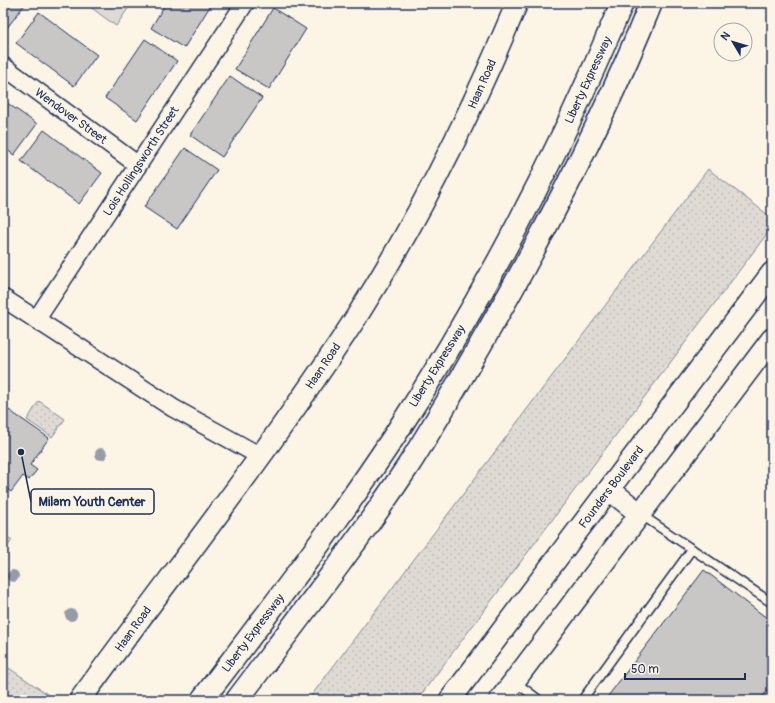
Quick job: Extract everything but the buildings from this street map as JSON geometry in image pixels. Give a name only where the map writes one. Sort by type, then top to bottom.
[{"type":"highway","name":"Liberty Expressway","points":[[202,700],[326,536],[395,435],[458,333],[515,231],[559,143],[622,3]]},
{"type":"highway","points":[[237,700],[322,587],[408,466],[479,349],[557,208],[631,52],[651,3]]},
{"type":"street","name":"Lois Hollingsworth Street","points":[[36,320],[245,3]]},
{"type":"street","name":"Haan Road","points":[[80,700],[260,456],[357,316],[403,239],[455,144],[517,3]]},
{"type":"street","name":"Wendover Street","points":[[3,66],[138,165]]},
{"type":"street","name":"Founders Boulevard","points":[[450,700],[610,490],[772,272]]},
{"type":"street","points":[[3,298],[173,408],[260,456]]},
{"type":"street","points":[[500,700],[772,339]]},
{"type":"street","points":[[610,490],[640,514]]},
{"type":"lane","points":[[640,514],[772,603]]},
{"type":"lane","points":[[582,700],[692,549]]},
{"type":"lane","points":[[514,681],[539,700]]},
{"type":"shaded area","points":[[85,3],[123,3],[129,7],[116,26]]},
{"type":"shaded area","points":[[708,169],[772,218],[772,227],[417,700],[308,700]]},
{"type":"shaded area","points":[[39,401],[65,419],[52,437],[27,420]]},
{"type":"shaded area","points":[[3,534],[12,540],[3,553]]},
{"type":"shaded area","points":[[3,664],[47,694],[43,700],[3,700]]},
{"type":"place","name":"Milam Youth Center","points":[[21,452]]}]
